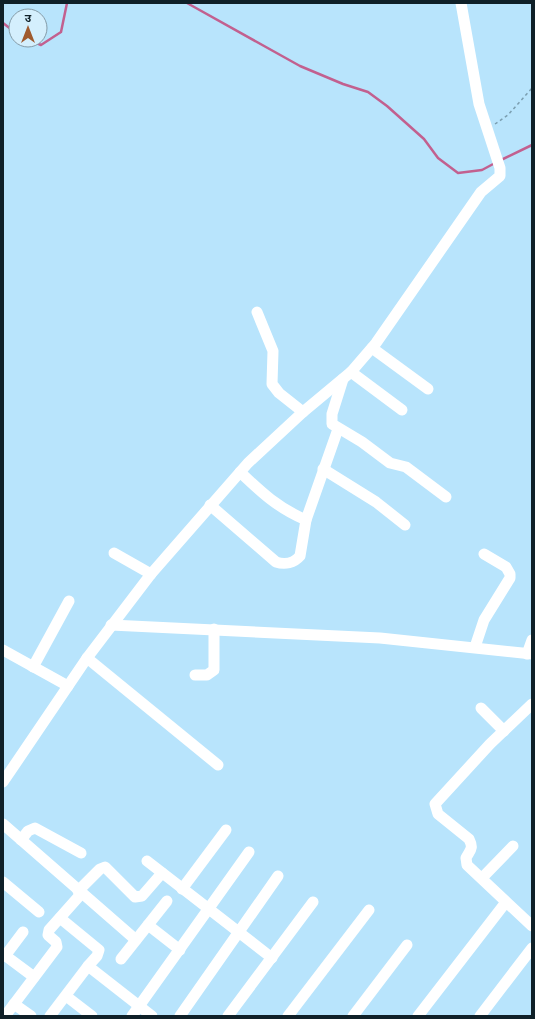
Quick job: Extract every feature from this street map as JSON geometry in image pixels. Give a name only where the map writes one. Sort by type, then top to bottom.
[{"type":"street","points":[[3,782],[110,625],[151,574],[240,472],[303,412],[347,375],[372,348],[478,197],[500,176],[500,168],[488,134],[474,80],[461,3]]},
{"type":"street","points":[[257,312],[273,351],[272,384],[279,393],[303,412]]},
{"type":"street","points":[[372,348],[428,389]]},
{"type":"street","points":[[347,375],[402,410]]},
{"type":"street","points":[[347,375],[331,420],[332,424],[338,429],[362,442],[390,463],[406,467],[446,497]]},
{"type":"street","points":[[210,505],[266,554],[281,564],[292,562],[300,556],[306,520],[338,429]]},
{"type":"street","points":[[323,469],[370,498],[405,525]]},
{"type":"street","points":[[240,472],[263,494],[286,511],[306,520]]},
{"type":"street","points":[[114,553],[151,574]]},
{"type":"street","points":[[475,647],[484,620],[510,578],[510,574],[506,567],[484,554]]},
{"type":"street","points":[[33,667],[69,601]]},
{"type":"street","points":[[110,625],[380,638],[530,654],[532,640]]},
{"type":"street","points":[[195,675],[207,675],[214,670],[214,629]]},
{"type":"street","points":[[3,650],[68,686]]},
{"type":"street","points":[[87,658],[218,765]]},
{"type":"street","points":[[532,704],[490,744],[435,804],[438,814],[469,839],[472,848],[466,861],[532,926]]},
{"type":"street","points":[[481,708],[504,730]]},
{"type":"street","points":[[3,824],[80,893],[136,940]]},
{"type":"street","points":[[21,840],[28,831],[35,828],[80,853]]},
{"type":"street","points":[[182,889],[226,830]]},
{"type":"street","points":[[482,878],[513,846]]},
{"type":"street","points":[[132,1016],[210,910],[249,852]]},
{"type":"street","points":[[146,861],[272,958]]},
{"type":"street","points":[[5,1016],[57,947],[56,942],[49,937],[48,932],[100,869],[105,867],[135,897],[138,898],[142,896],[162,873]]},
{"type":"street","points":[[180,1016],[278,876]]},
{"type":"street","points":[[3,882],[39,912]]},
{"type":"street","points":[[121,958],[167,901]]},
{"type":"street","points":[[228,1016],[313,902]]},
{"type":"street","points":[[418,1016],[506,902]]},
{"type":"street","points":[[288,1016],[369,910]]},
{"type":"street","points":[[50,1016],[97,956],[99,950],[60,918]]},
{"type":"street","points":[[148,925],[180,950]]},
{"type":"street","points":[[23,932],[4,955],[34,977]]},
{"type":"street","points":[[353,1016],[407,945]]},
{"type":"street","points":[[480,1016],[532,948]]},
{"type":"street","points":[[88,966],[152,1016]]},
{"type":"street","points":[[66,996],[92,1016]]},
{"type":"street","points":[[14,1004],[31,1016]]},
{"type":"path","points":[[488,134],[508,115],[532,88]]},
{"type":"waterway","points":[[48,40],[61,32],[67,3]]},
{"type":"waterway","points":[[187,3],[300,66],[343,84],[368,92],[387,106],[424,139],[438,158],[458,173],[482,170],[495,163]]},
{"type":"waterway","points":[[3,23],[8,27]]},
{"type":"waterway","points":[[501,160],[532,145]]}]
